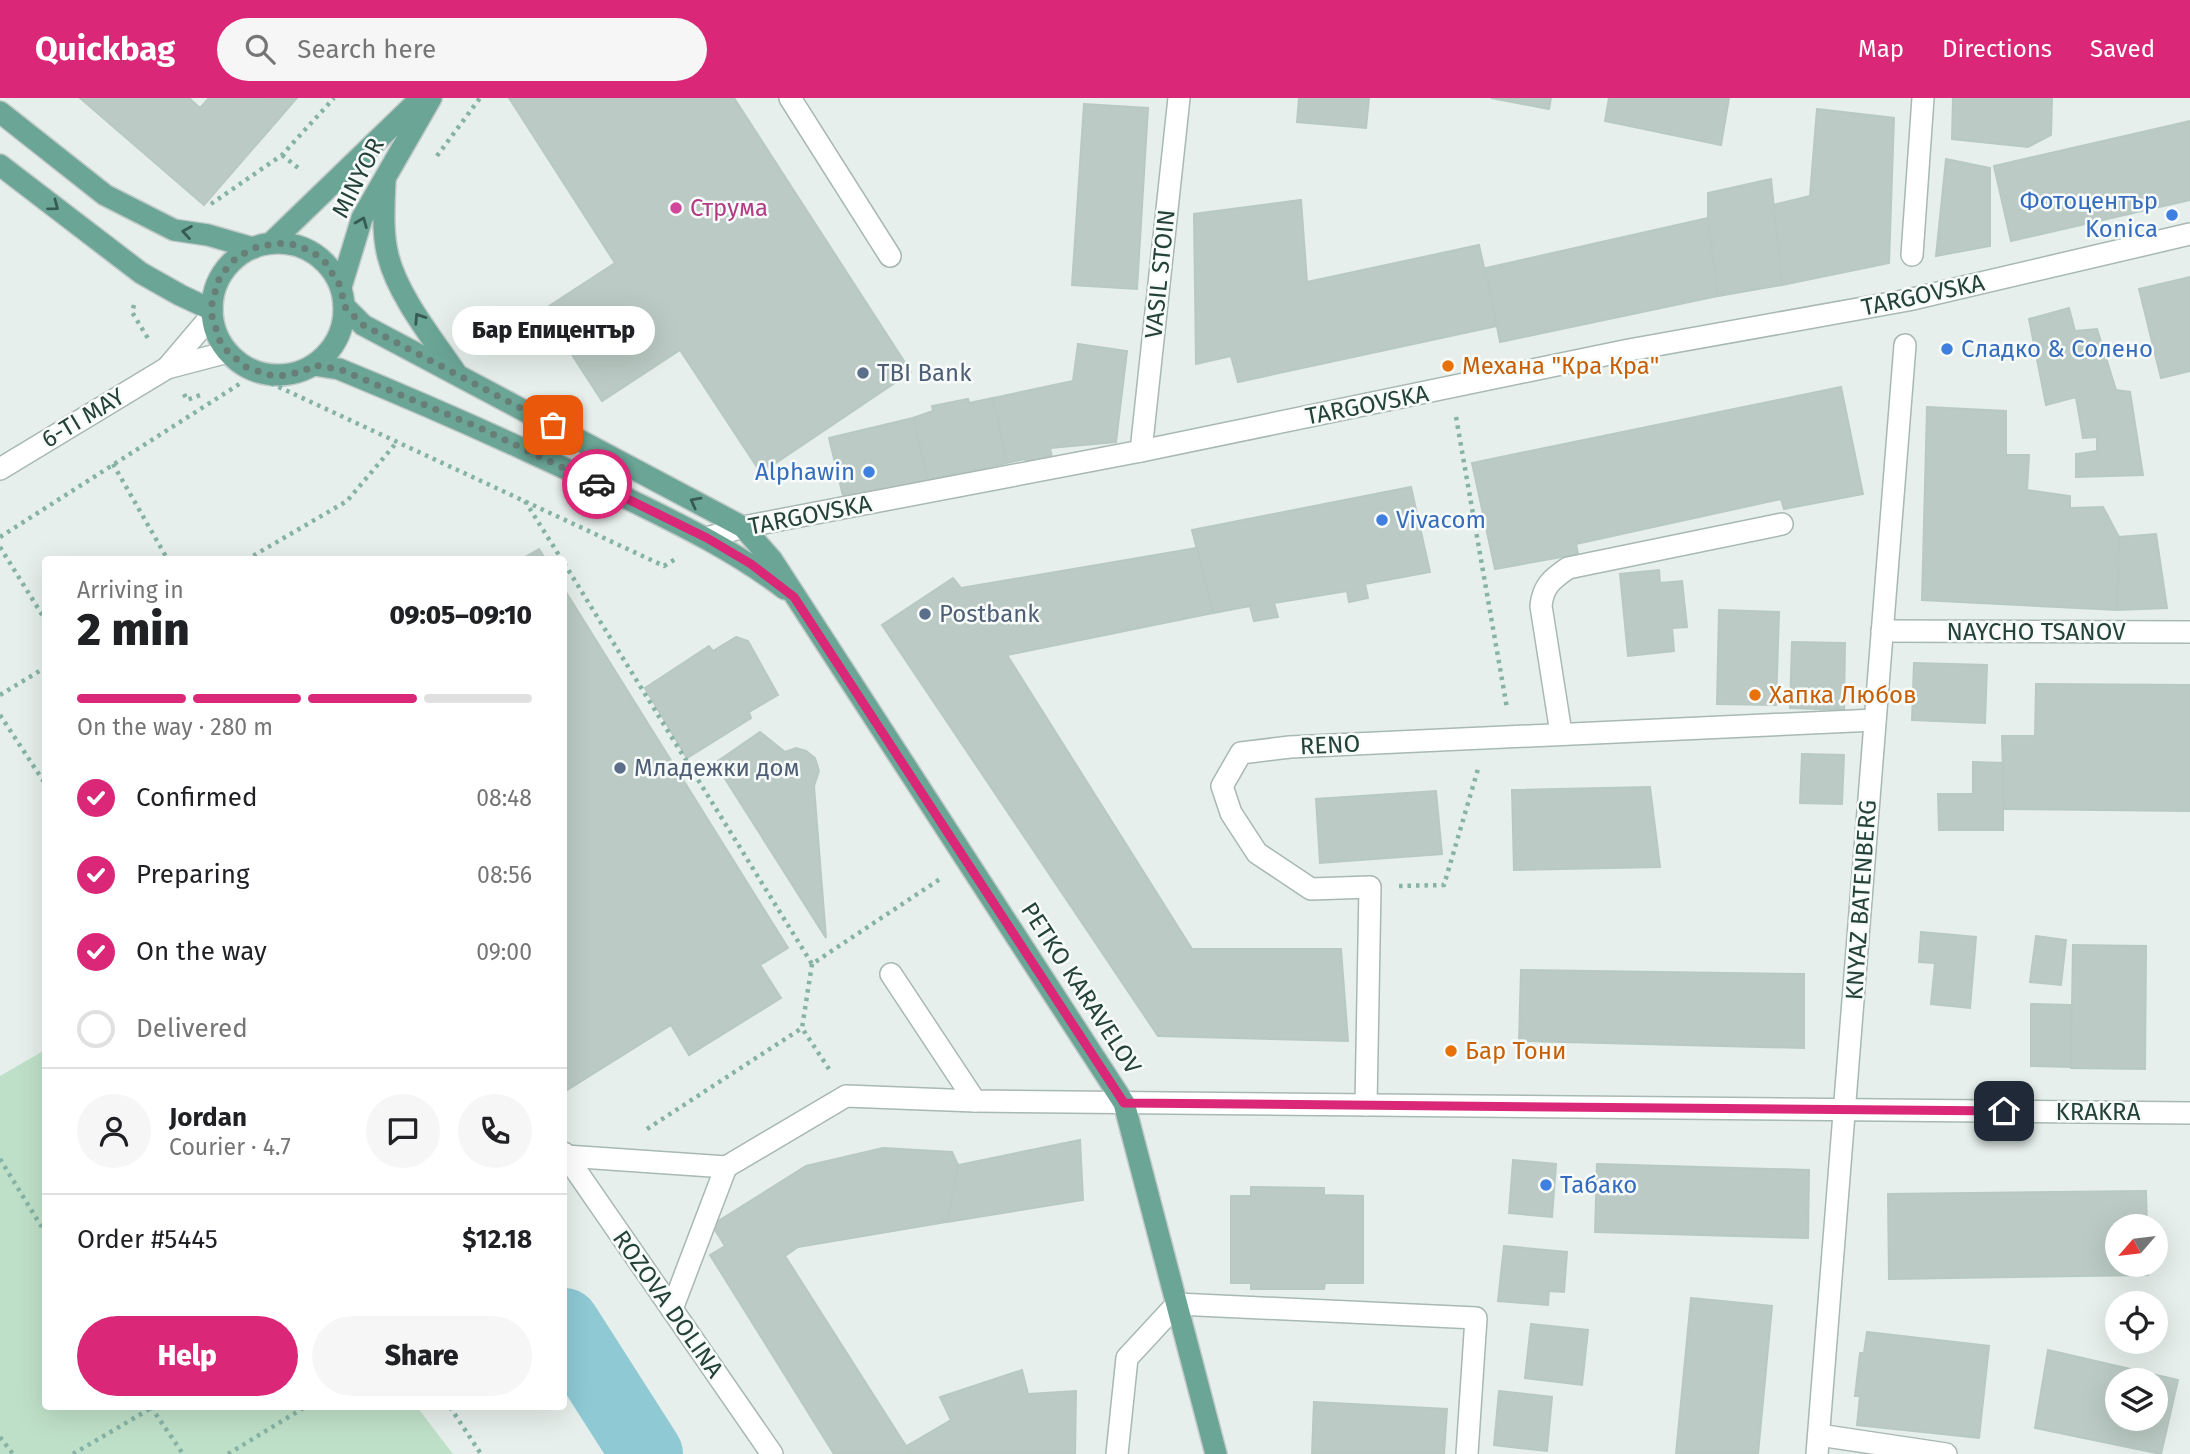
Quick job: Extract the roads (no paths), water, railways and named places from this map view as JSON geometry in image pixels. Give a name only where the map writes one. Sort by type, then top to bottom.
[{"type":"main road","name":"MINYOR","points":[[262,245],[421,98]]},
{"type":"main road","name":"MINYOR","points":[[343,297],[362,218],[431,98]]},
{"type":"main road","points":[[0,112],[105,195],[174,230],[262,245],[300,246],[325,262],[343,297],[344,320],[340,334],[334,346],[314,365],[292,374],[269,375],[246,367],[228,352],[220,341],[212,313],[215,289],[220,276],[237,257],[262,245]]},
{"type":"main road","points":[[0,165],[141,273],[212,313]]},
{"type":"main road","points":[[385,180],[388,257],[415,311],[457,374]]},
{"type":"main road","name":"PETKO KARAVELOV","points":[[343,297],[363,325],[743,527],[772,560],[1124,1103],[1216,1454]]},
{"type":"main road","name":"PETKO KARAVELOV","points":[[314,365],[339,369],[480,428],[707,538],[751,564],[794,597]]},
{"type":"street","points":[[790,98],[890,256]]},
{"type":"street","name":"VASIL STOIN","points":[[1141,451],[1179,98]]},
{"type":"street","points":[[1912,256],[1923,98]]},
{"type":"street","name":"TARGOVSKA","points":[[707,538],[743,527],[1141,451],[1629,350],[1908,300],[2190,234]]},
{"type":"street","name":"6-TI MAY","points":[[167,368],[212,313]]},
{"type":"street","name":"KNYAZ BATENBERG","points":[[1818,1444],[1905,345]]},
{"type":"street","name":"6-TI MAY","points":[[0,469],[167,368],[228,352]]},
{"type":"street","points":[[1561,733],[1541,606],[1542,592],[1551,580],[1568,568],[1782,524]]},
{"type":"street","name":"NAYCHO TSANOV","points":[[1882,631],[2190,632]]},
{"type":"street","name":"RENO","points":[[1366,1105],[1370,887],[1311,889],[1257,853],[1231,813],[1222,786],[1241,753],[1290,747],[1875,720]]},
{"type":"street","points":[[891,974],[975,1101]]},
{"type":"street","name":"KRAKRA","points":[[726,1167],[846,1096],[1124,1103],[2190,1113]]},
{"type":"street","points":[[567,1155],[726,1167],[672,1309]]},
{"type":"street","name":"ROZOVA DOLINA","points":[[567,1158],[772,1454]]},
{"type":"street","points":[[1116,1454],[1127,1358],[1177,1304],[1476,1318],[1467,1454]]},
{"type":"street","points":[[1818,1444],[1946,1454]]},
{"type":"waterway","points":[[567,1329],[647,1454]]},
{"type":"place","name":"Струма","points":[[676,208]]},
{"type":"place","name":"Фотоцентър Konica","points":[[2172,215]]},
{"type":"place","name":"Сладко & Солено","points":[[1947,349]]},
{"type":"place","name":"Механа \"Кра Кра\"","points":[[1448,366]]},
{"type":"place","name":"TBI Bank","points":[[863,373]]},
{"type":"place","name":"Бар Епицентър","points":[[553,425]]},
{"type":"place","name":"Alphawin","points":[[869,472]]},
{"type":"place","name":"Vivacom","points":[[1382,520]]},
{"type":"place","name":"Postbank","points":[[925,614]]},
{"type":"place","name":"Хапка Любов","points":[[1755,695]]},
{"type":"place","name":"Младежки дом","points":[[620,768]]},
{"type":"place","name":"Бар Тони","points":[[1451,1051]]},
{"type":"place","name":"Табако","points":[[1546,1185]]}]
